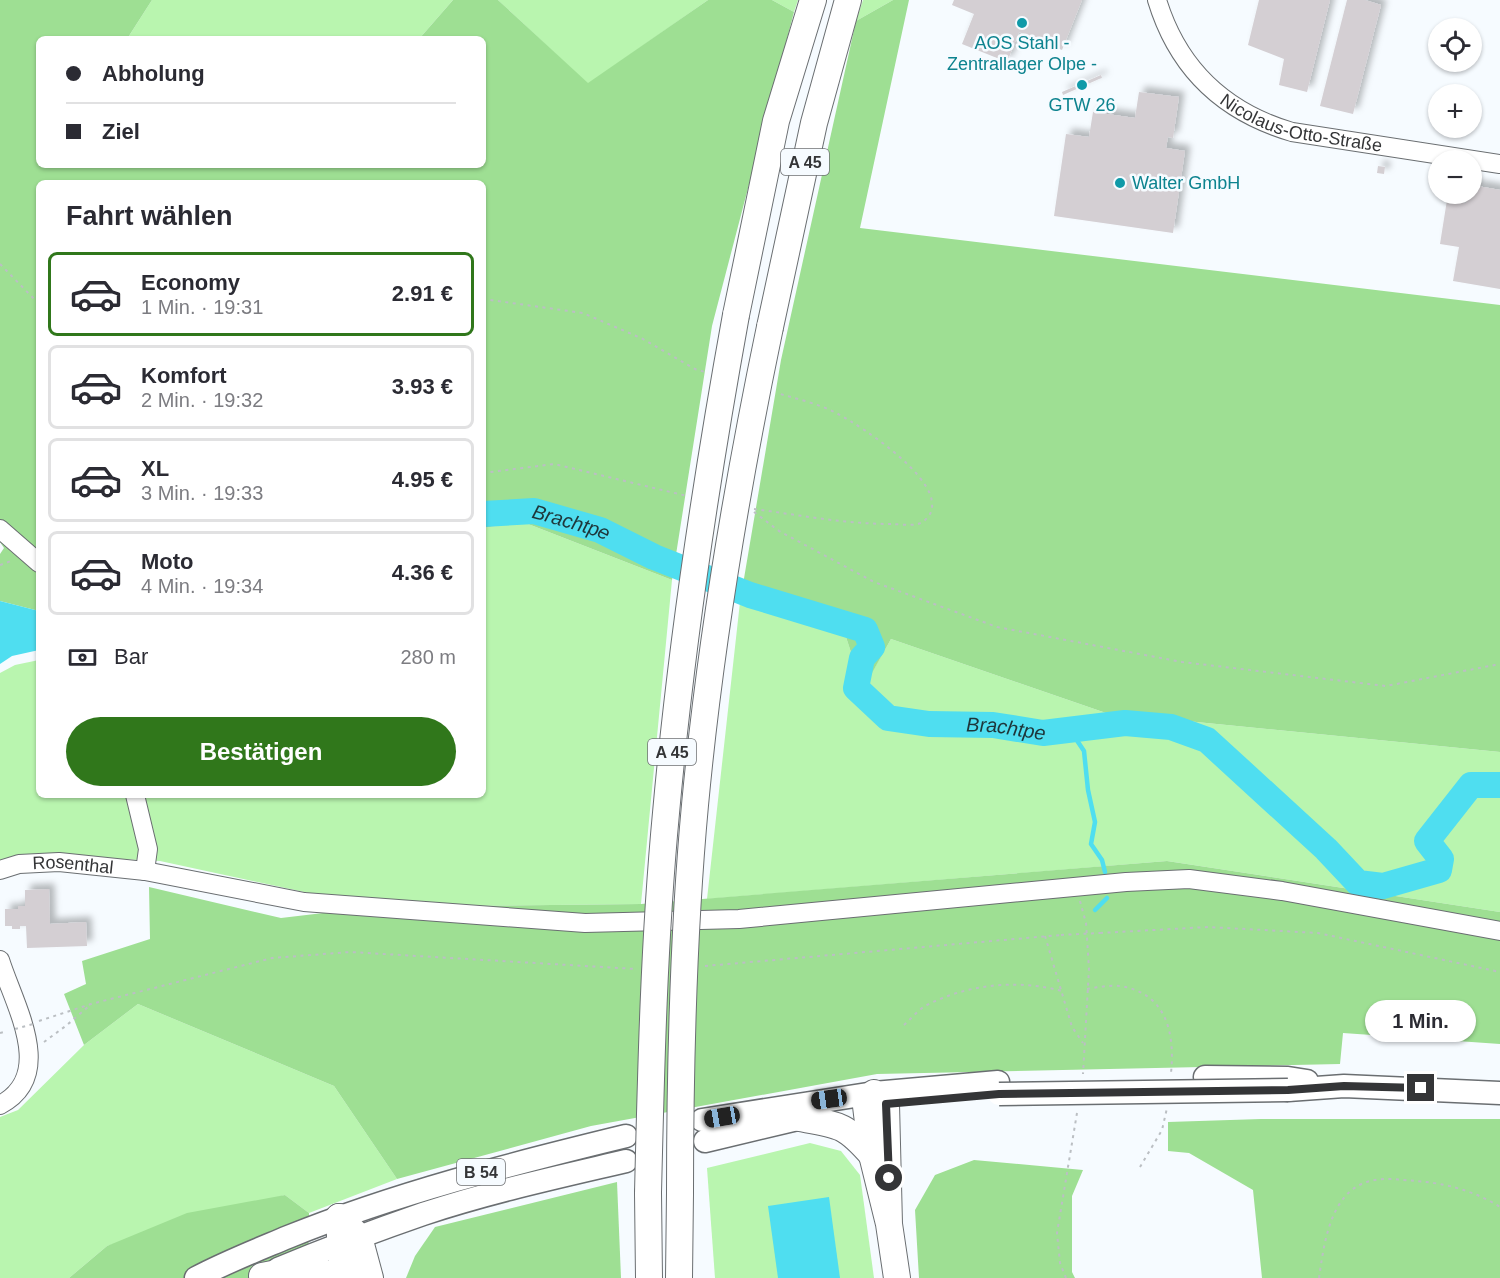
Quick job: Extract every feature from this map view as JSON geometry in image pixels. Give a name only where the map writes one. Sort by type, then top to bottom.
[{"type":"highway","name":"A 45","points":[[649,1278],[648,1193],[657,941],[678,689],[694,564],[713,439],[776,121],[813,0]]},
{"type":"highway","name":"A 45","points":[[679,1278],[683,999],[688,903],[700,763],[716,624],[733,517],[770,327],[814,123],[848,0]]},
{"type":"highway","points":[[875,1101],[872,1155],[889,1224]]},
{"type":"highway","points":[[875,1101],[897,1278]]},
{"type":"highway","points":[[799,1118],[838,1125],[855,1135],[872,1155]]},
{"type":"highway","points":[[339,1217],[370,1278]]},
{"type":"highway","points":[[346,1278],[349,1240]]},
{"type":"highway","points":[[260,1277],[303,1270],[322,1272],[336,1278]]},
{"type":"main road","points":[[875,1101],[799,1118],[703,1131],[875,1101],[999,1088],[1288,1084],[1500,1092]]},
{"type":"main road","name":"B 54","points":[[196,1278],[222,1264],[339,1217],[492,1169],[626,1136]]},
{"type":"main road","name":"B 54","points":[[260,1277],[349,1240],[424,1214],[497,1192],[626,1161]]},
{"type":"street","name":"Nicolaus-Otto-Straße","points":[[1157,0],[1169,33],[1195,74],[1227,103],[1269,126],[1292,132],[1500,164]]},
{"type":"street","points":[[0,529],[34,559]]},
{"type":"street","points":[[136,798],[148,849],[145,871]]},
{"type":"street","name":"Rosenthal","points":[[0,870],[19,864],[60,862],[145,871],[304,902],[585,923],[739,919],[1126,882],[1189,879],[1282,891],[1500,931]]},
{"type":"street","points":[[0,960],[7,1004],[26,1034],[30,1051],[24,1085],[18,1093],[0,1105]]},
{"type":"path","points":[[0,264],[36,302]]},
{"type":"path","points":[[486,473],[554,464],[692,497]]},
{"type":"path","points":[[749,509],[779,531],[874,582],[997,627],[1182,662],[1386,686],[1500,664]]},
{"type":"path","points":[[700,966],[1045,936],[1208,927],[1318,933],[1500,972]]},
{"type":"path","points":[[1045,936],[1072,1027],[1084,1045]]},
{"type":"path","points":[[15,1029],[91,1004],[272,958],[350,952],[624,969],[645,968]]},
{"type":"path","points":[[904,1025],[924,1007],[963,991],[1018,983],[1040,985],[1062,991]]},
{"type":"path","points":[[1087,989],[1119,986],[1134,989],[1145,995],[1162,1010],[1170,1029],[1173,1055],[1171,1076]]},
{"type":"path","points":[[30,1051],[67,1025],[91,1004]]},
{"type":"path","points":[[1140,1167],[1162,1130],[1168,1107]]},
{"type":"path","points":[[1319,1278],[1323,1248],[1337,1207],[1357,1186],[1382,1179],[1431,1182],[1463,1190],[1490,1200],[1500,1207]]},
{"type":"green space","points":[[0,0],[152,0],[129,36],[36,36],[36,168],[486,168],[486,36],[422,36],[453,0],[498,0],[588,83],[708,0],[772,0],[794,12],[712,326],[672,580],[523,522],[486,528],[486,180],[36,180],[36,610],[0,601],[0,554],[4,548],[0,542]]},
{"type":"green space","points":[[152,0],[453,0],[422,36],[129,36]]},
{"type":"green space","points":[[498,0],[708,0],[588,84]]},
{"type":"green space","points":[[772,0],[798,0],[794,12]]},
{"type":"green space","points":[[863,0],[893,0],[856,21]]},
{"type":"green space","points":[[893,0],[909,0],[860,228],[1500,305],[1500,752],[1106,713],[891,639],[863,689],[846,637],[740,602],[781,360],[856,21]]},
{"type":"green space","points":[[523,522],[672,580],[641,904],[374,907],[160,861],[79,857],[0,866],[0,673],[15,665],[36,661],[36,798],[486,798],[486,528]]},
{"type":"green space","points":[[740,602],[846,637],[863,688],[891,639],[1106,713],[1500,752],[1500,912],[1167,861],[707,899]]},
{"type":"green space","points":[[1167,861],[1500,912],[1500,1044],[1343,1033],[1340,1064],[877,1074],[591,1126],[397,1179],[334,1086],[138,1004],[84,1045],[64,994],[86,984],[82,961],[150,939],[149,887],[281,918],[374,907],[641,904]]},
{"type":"green space","points":[[138,1004],[334,1086],[397,1179],[309,1213],[285,1195],[107,1246],[69,1278],[0,1278],[0,1117],[18,1110],[84,1045]]},
{"type":"green space","points":[[1261,1119],[1500,1119],[1500,1278],[1262,1278],[1253,1190],[1189,1153],[1168,1151],[1168,1122]]},
{"type":"green space","points":[[810,1143],[841,1151],[860,1175],[874,1278],[715,1278],[707,1168]]},
{"type":"green space","points":[[974,1160],[1083,1170],[1072,1196],[1072,1272],[1075,1278],[919,1278],[915,1210],[935,1175]]},
{"type":"green space","points":[[617,1182],[621,1278],[406,1278],[415,1256],[435,1227]]},
{"type":"green space","points":[[285,1195],[309,1213],[308,1278],[69,1278],[107,1246],[187,1213]]},
{"type":"water","points":[[0,601],[36,610],[36,651],[12,656],[0,664]]},
{"type":"water","points":[[829,1197],[840,1278],[778,1278],[768,1206]]},
{"type":"building","name":"AOS Stahl - Zentrallager Olpe -","points":[[954,0],[1082,0],[1062,50],[1019,32],[1007,62],[962,44],[974,14],[952,5]]},
{"type":"building","points":[[1259,0],[1330,0],[1307,92],[1279,85],[1284,59],[1248,45]]},
{"type":"building","points":[[1347,0],[1365,0],[1381,5],[1353,114],[1320,106]]},
{"type":"building","name":"GTW 26","points":[[1101,75],[1102,78],[1063,95],[1062,92]]},
{"type":"building","name":"Walter GmbH","points":[[1139,92],[1179,97],[1173,138],[1168,137],[1166,148],[1185,151],[1173,233],[1054,216],[1066,134],[1089,137],[1093,112],[1135,118]]},
{"type":"building","points":[[1378,166],[1385,167],[1384,174],[1377,173]]},
{"type":"building","points":[[1482,187],[1500,190],[1500,289],[1453,281],[1459,247],[1440,244],[1446,204],[1482,204]]},
{"type":"building","points":[[49,889],[50,924],[86,922],[87,946],[27,948],[26,926],[12,929],[12,926],[5,926],[5,909],[18,909],[18,906],[25,906],[25,890]]},
{"type":"waterway","name":"Brachtpe","points":[[486,514],[534,511],[600,530],[654,557],[750,595],[865,630],[872,647],[862,658],[856,688],[888,718],[929,724],[993,725],[1043,733],[1125,723],[1171,727],[1207,740],[1326,849],[1358,883],[1383,886],[1439,870],[1441,859],[1427,841],[1471,785],[1500,785]]},
{"type":"waterway","points":[[1070,730],[1084,751],[1088,790],[1095,822],[1091,844],[1102,860],[1105,872]]},
{"type":"waterway","points":[[1095,910],[1107,898]]},
{"type":"place","name":"AOS Stahl - Zentrallager Olpe -","points":[[1022,23]]},
{"type":"place","name":"GTW 26","points":[[1082,85]]},
{"type":"place","name":"Walter GmbH","points":[[1120,183]]},
{"type":"route","points":[[889,1178],[886,1104],[999,1094],[1288,1090],[1344,1086],[1421,1088]]}]
